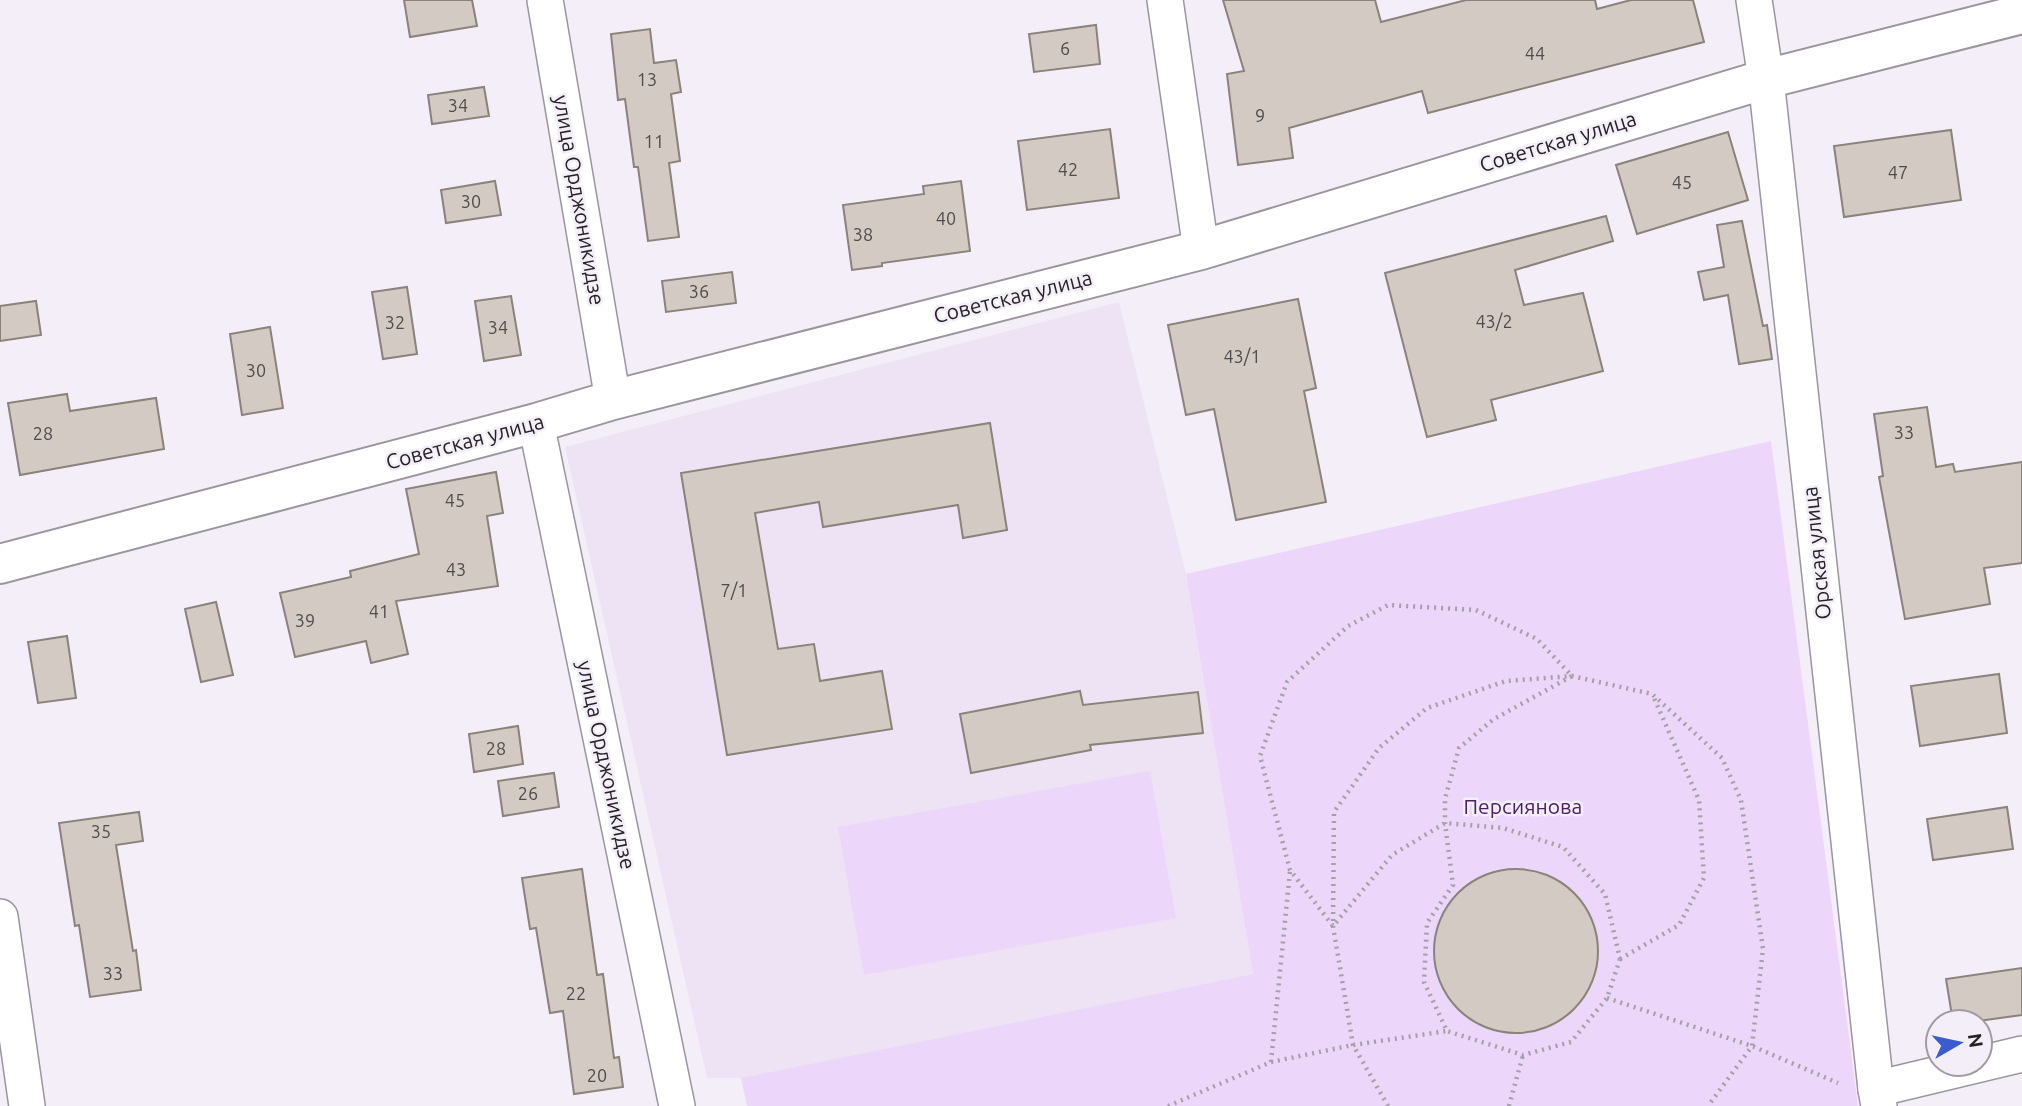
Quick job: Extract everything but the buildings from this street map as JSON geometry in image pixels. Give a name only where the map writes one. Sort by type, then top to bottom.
[{"type":"street","name":"улица Орджоникидзе","points":[[545,0],[613,400]]},
{"type":"street","points":[[1165,0],[1201,250]]},
{"type":"street","name":"Орская улица","points":[[1754,0],[1766,79],[1877,1097]]},
{"type":"street","name":"Советская улица","points":[[0,565],[536,423],[613,400],[1201,250],[1766,79],[2022,14]]},
{"type":"street","name":"улица Орджоникидзе","points":[[536,423],[677,1106]]},
{"type":"street","points":[[0,916],[27,1106]]},
{"type":"street","points":[[1877,1097],[2022,1054]]},
{"type":"path","points":[[1271,1062],[1290,870],[1260,756],[1287,682],[1348,626],[1388,605],[1476,611],[1538,639],[1572,676]]},
{"type":"path","points":[[1447,1031],[1424,982],[1427,923],[1452,885],[1444,799],[1459,748],[1494,719],[1572,676]]},
{"type":"path","points":[[1388,1106],[1353,1045],[1333,926],[1334,812],[1379,748],[1427,708],[1506,681],[1572,676],[1652,694],[1722,758],[1741,800],[1763,949],[1752,1046],[1708,1106]]},
{"type":"path","points":[[1620,959],[1679,925],[1704,878],[1699,800],[1652,694]]},
{"type":"path","points":[[1168,1106],[1271,1062],[1353,1045],[1447,1031],[1523,1055],[1571,1042],[1607,998],[1620,959],[1605,894],[1563,847],[1503,828],[1445,823],[1392,855],[1333,926]]},
{"type":"path","points":[[1290,870],[1333,926]]},
{"type":"path","points":[[1607,998],[1752,1046],[1877,1097]]},
{"type":"path","points":[[1509,1106],[1523,1055]]},
{"type":"shaded area","points":[[1119,302],[1186,574],[1253,974],[741,1078],[707,1078],[565,447]]},
{"type":"green space","name":"Персиянова","points":[[1771,441],[1858,1106],[747,1106],[741,1078],[1253,974],[1186,574]]},
{"type":"green space","points":[[1150,771],[1176,918],[864,975],[838,827]]}]
